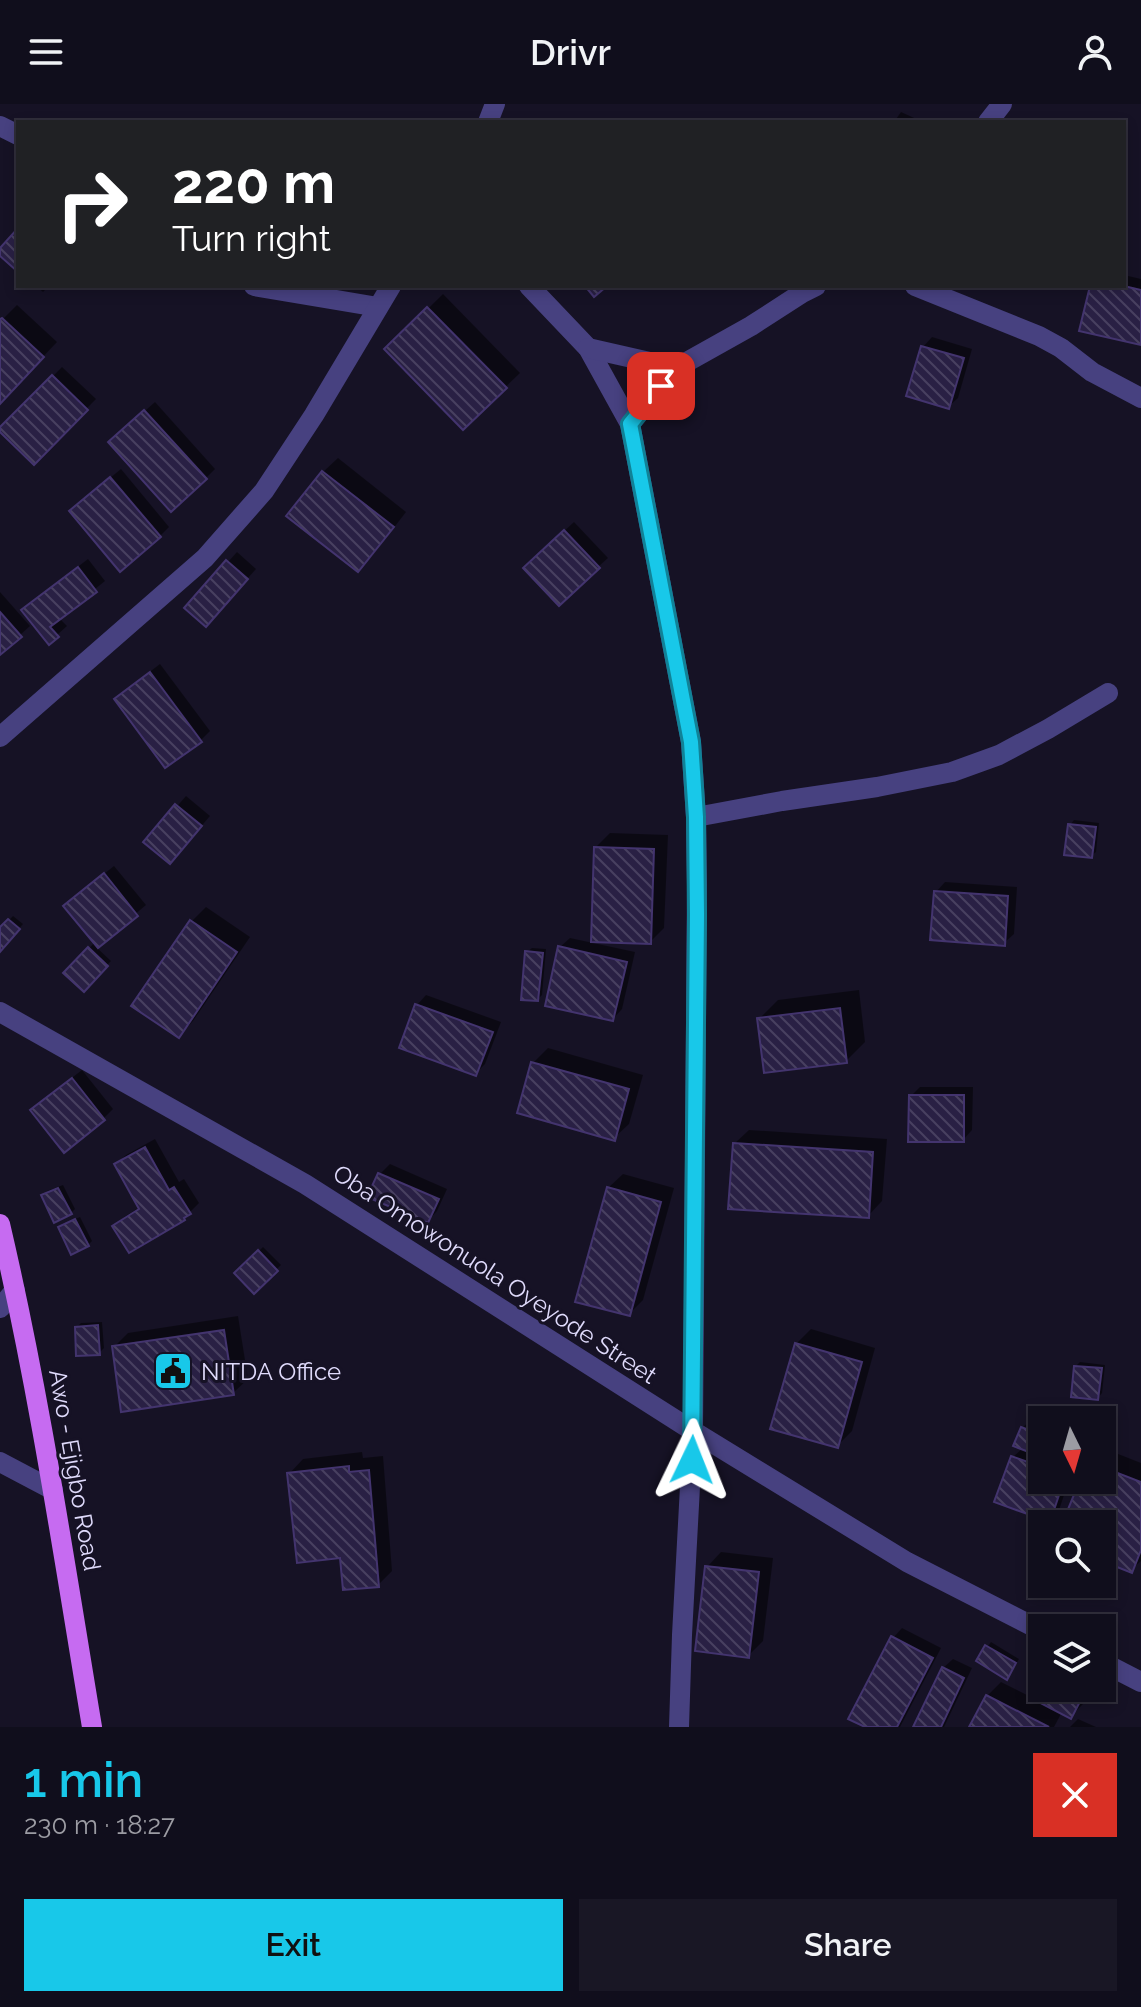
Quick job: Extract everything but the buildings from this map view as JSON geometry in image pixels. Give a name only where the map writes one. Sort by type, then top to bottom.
[{"type":"main road","name":"Awo - Ejigbo Road","points":[[0,1224],[53,1490],[92,1727]]},
{"type":"street","points":[[990,120],[1002,104]]},
{"type":"street","points":[[266,288],[378,307]]},
{"type":"street","points":[[0,737],[205,558],[264,491],[314,415],[390,288]]},
{"type":"street","points":[[531,288],[588,348],[630,424],[691,742],[696,817],[693,1431],[679,1727]]},
{"type":"street","points":[[630,424],[676,368],[812,288]]},
{"type":"street","points":[[920,288],[1039,336],[1061,348],[1092,372],[1141,398]]},
{"type":"street","points":[[588,348],[676,368]]},
{"type":"street","points":[[696,817],[952,772],[999,755],[1108,693]]},
{"type":"street","name":"Oba Omowonuola Oyeyode Street","points":[[0,1012],[305,1184],[693,1431],[907,1562],[1028,1624]]},
{"type":"street","points":[[0,1308],[15,1290]]},
{"type":"street","points":[[0,1462],[53,1490]]},
{"type":"street","points":[[1116,1669],[1141,1682]]},
{"type":"place","name":"NITDA Office","points":[[173,1371]]},
{"type":"route","points":[[661,386],[630,424],[691,742],[696,817],[692,1460]]}]
